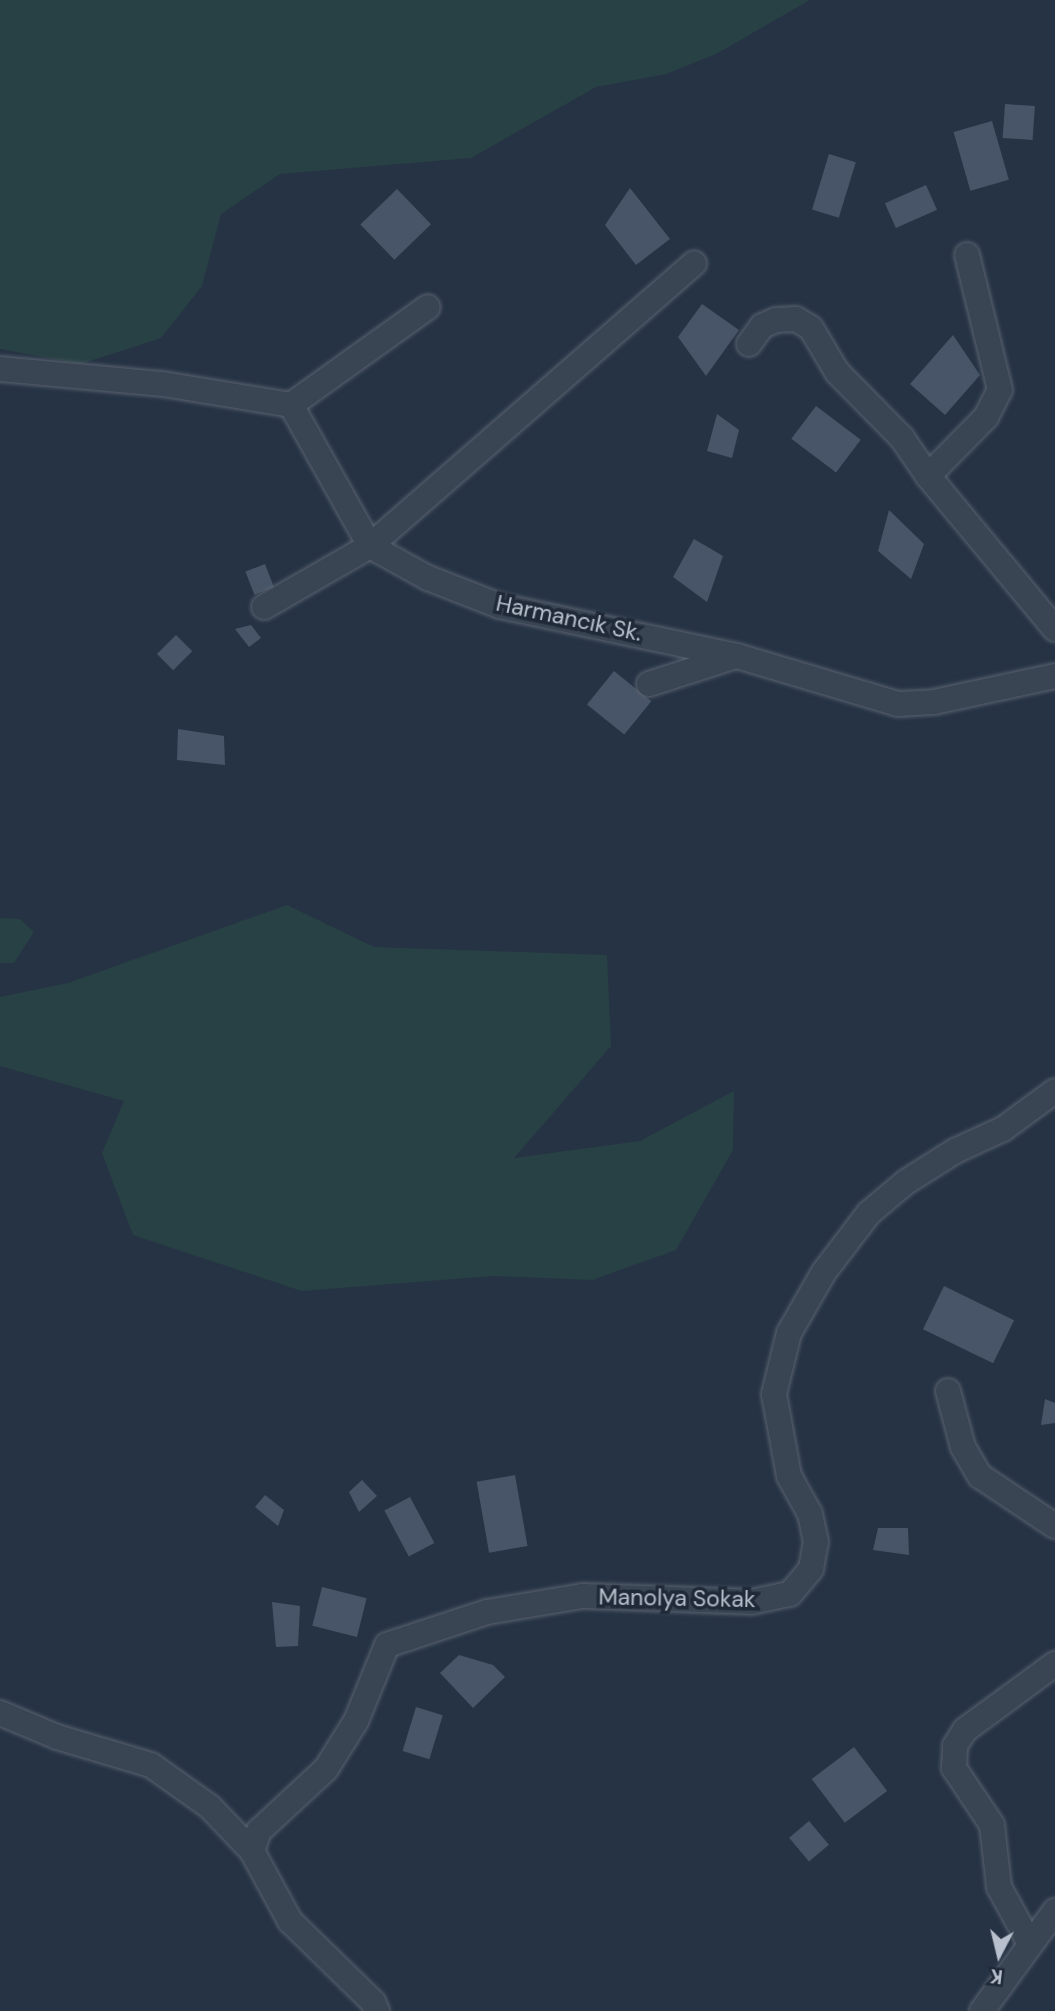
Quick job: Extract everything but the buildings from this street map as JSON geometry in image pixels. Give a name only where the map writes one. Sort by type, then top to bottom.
[{"type":"street","points":[[928,476],[986,417],[1000,390],[967,255]]},
{"type":"street","points":[[264,607],[370,546],[694,263]]},
{"type":"street","points":[[0,369],[163,384],[291,405],[428,307]]},
{"type":"street","points":[[749,344],[762,326],[776,320],[796,318],[811,328],[837,372],[902,438],[928,476],[1055,629]]},
{"type":"street","points":[[291,405],[370,546]]},
{"type":"street","name":"Harmancık Sk.","points":[[370,546],[428,578],[500,606],[737,656],[898,704],[934,702],[1055,676]]},
{"type":"street","points":[[649,684],[737,656]]},
{"type":"street","name":"Manolya Sokak","points":[[252,1851],[259,1831],[326,1769],[356,1721],[387,1645],[486,1612],[583,1596],[751,1602],[790,1594],[811,1569],[816,1542],[810,1514],[789,1476],[774,1394],[789,1333],[824,1272],[869,1213],[906,1182],[955,1150],[1003,1129],[1055,1091]]},
{"type":"street","points":[[948,1391],[963,1447],[980,1476],[1055,1526]]},
{"type":"street","points":[[1029,1942],[999,1887],[992,1825],[954,1768],[955,1746],[965,1730],[1055,1664]]},
{"type":"street","points":[[0,1713],[57,1737],[151,1765],[210,1807],[252,1851],[290,1921],[373,2002],[377,2011]]},
{"type":"street","points":[[982,2011],[1029,1942],[1055,1911]]},
{"type":"green space","points":[[0,0],[810,0],[716,54],[666,74],[596,87],[471,158],[280,174],[221,214],[202,286],[161,338],[81,364],[0,349]]},
{"type":"green space","points":[[287,905],[374,947],[607,955],[611,1046],[514,1158],[640,1141],[734,1091],[733,1150],[676,1250],[592,1280],[493,1276],[302,1291],[133,1235],[102,1153],[124,1101],[0,1066],[0,997],[68,983]]},
{"type":"green space","points":[[0,918],[20,919],[34,932],[14,963],[0,963]]}]
